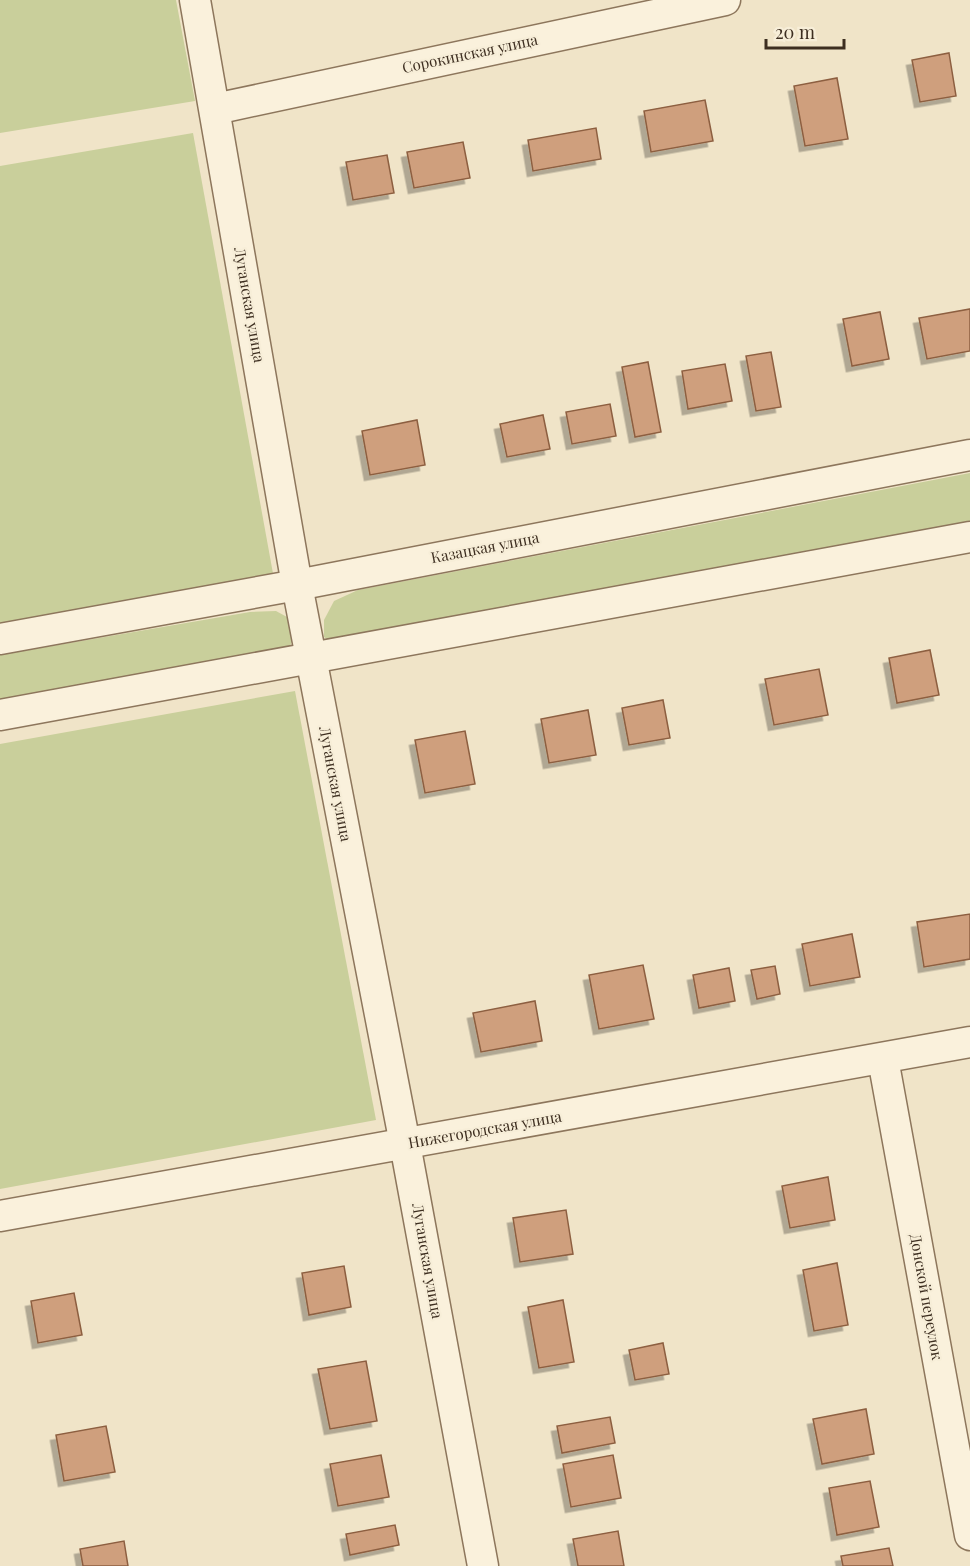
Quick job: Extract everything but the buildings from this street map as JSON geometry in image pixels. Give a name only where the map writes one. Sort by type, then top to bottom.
[{"type":"street","name":"Луганская улица","points":[[195,0],[297,585],[405,1144],[483,1566]]},
{"type":"street","name":"Сорокинская улица","points":[[215,109],[690,3],[725,0]]},
{"type":"street","name":"Казацкая улица","points":[[0,639],[297,585],[970,454]]},
{"type":"street","points":[[0,715],[970,537]]},
{"type":"street","name":"Нижегородская улица","points":[[0,1216],[970,1042]]},
{"type":"street","name":"Донской переулок","points":[[883,1059],[970,1535]]},
{"type":"green space","points":[[0,0],[176,0],[195,101],[0,133]]},
{"type":"green space","points":[[193,133],[274,579],[0,625],[0,166]]},
{"type":"green space","points":[[970,473],[970,527],[334,644],[324,637],[324,620],[334,601],[358,590]]},
{"type":"green space","points":[[276,611],[287,617],[296,627],[294,638],[288,649],[0,707],[0,655],[250,612]]},
{"type":"green space","points":[[295,691],[376,1120],[0,1189],[0,744]]}]
